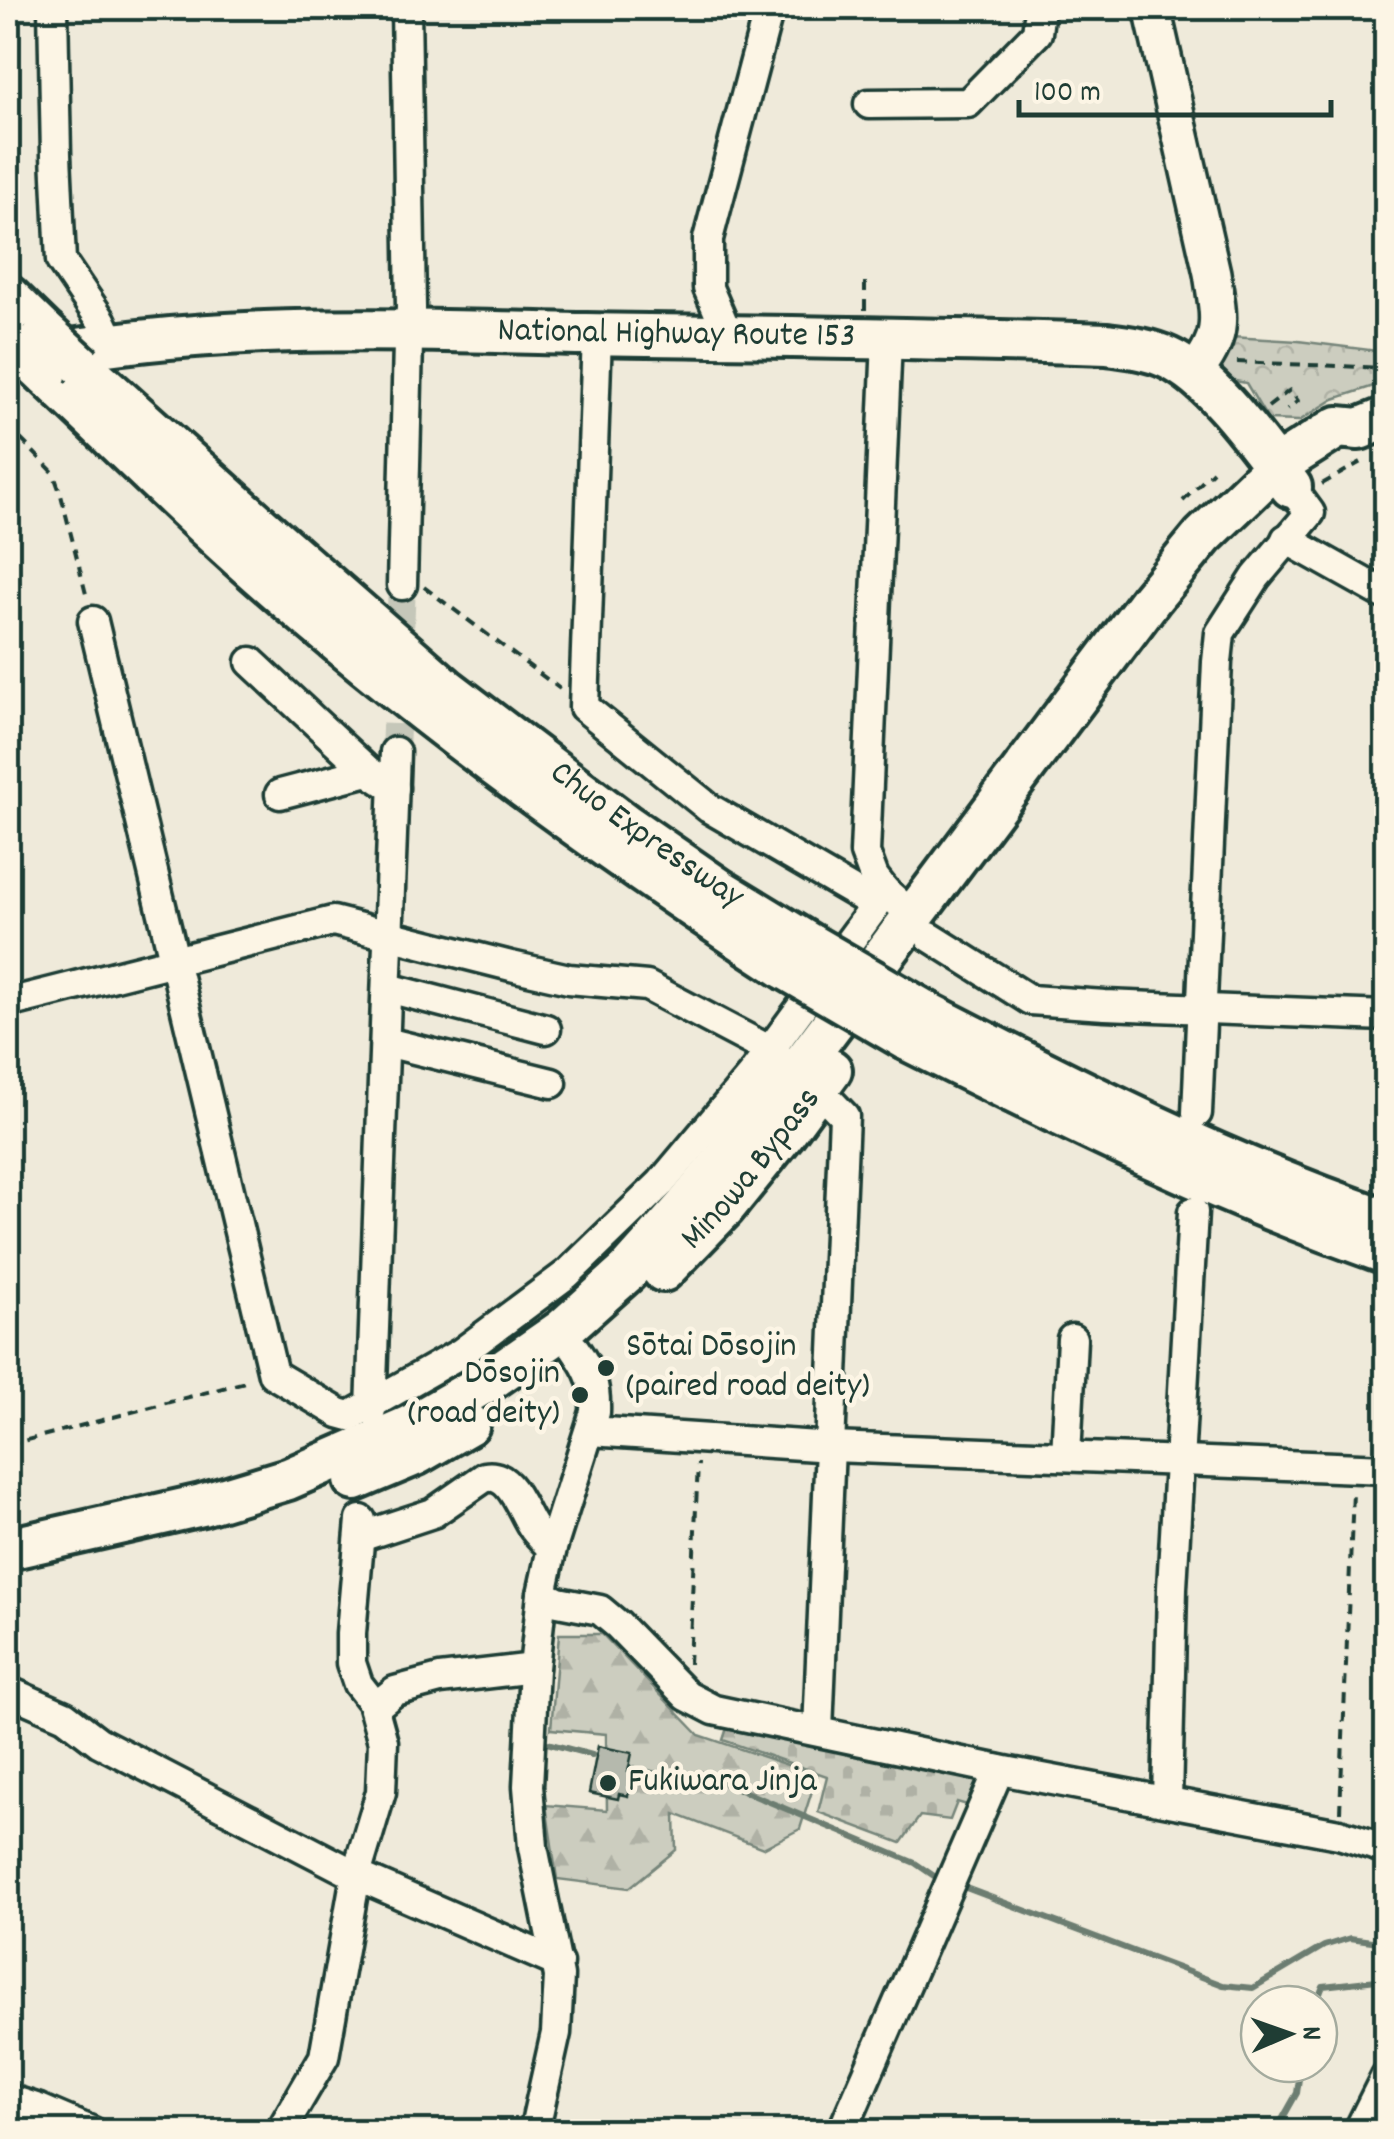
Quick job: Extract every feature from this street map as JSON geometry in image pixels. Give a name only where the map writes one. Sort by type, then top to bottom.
[{"type":"highway","name":"Chuo Expressway","points":[[8,296],[18,344],[80,361],[252,519],[448,690],[625,824],[719,889],[799,957],[1070,1121],[1240,1199],[1386,1253]]},
{"type":"highway","name":"National Highway Route 153","points":[[18,344],[80,361],[200,334],[284,330],[1107,344],[1154,353],[1194,374],[1295,480]]},
{"type":"highway","name":"Minowa Bypass","points":[[8,1549],[202,1505],[288,1478],[410,1426],[490,1380],[562,1330],[627,1272],[686,1206],[794,1070],[900,913],[1203,536],[1295,480],[1338,427],[1369,436]]},
{"type":"highway","name":"Chuo Expressway","points":[[918,1026],[1251,1168],[1386,1220]]},
{"type":"highway","name":"Minowa Bypass","points":[[8,1576],[163,1540],[306,1500],[417,1454],[506,1402],[624,1312],[725,1207],[794,1070]]},
{"type":"main road","points":[[1152,8],[1218,312],[1216,338],[1194,374]]},
{"type":"street","points":[[53,8],[61,261],[101,320],[80,361]]},
{"type":"street","points":[[402,578],[411,308],[406,8]]},
{"type":"street","points":[[728,337],[708,288],[708,239],[766,8]]},
{"type":"street","points":[[868,104],[968,103],[1037,33],[1040,8]]},
{"type":"street","points":[[597,334],[584,707],[709,808],[864,898],[900,913],[1030,1000],[1386,1016]]},
{"type":"street","points":[[886,340],[865,854],[874,877],[900,913]]},
{"type":"street","points":[[1197,1113],[1220,633],[1256,576],[1310,513],[1295,480]]},
{"type":"street","points":[[1286,539],[1386,595]]},
{"type":"street","points":[[93,622],[272,1374],[339,1413],[350,1416],[372,1407],[460,1354],[567,1274],[661,1184],[750,1076],[794,1070]]},
{"type":"street","points":[[251,662],[368,771],[394,788]]},
{"type":"street","points":[[372,1407],[395,752]]},
{"type":"street","points":[[280,794],[368,771]]},
{"type":"street","points":[[8,1003],[333,921],[569,979],[646,986],[794,1070],[844,1116],[818,1731]]},
{"type":"street","points":[[388,988],[546,1029]]},
{"type":"street","points":[[386,1042],[552,1083]]},
{"type":"street","points":[[1167,1801],[1172,1588],[1193,1212]]},
{"type":"street","points":[[1066,1456],[1072,1339]]},
{"type":"street","points":[[534,2132],[556,2032],[558,1963],[534,1847],[528,1786],[534,1668],[542,1594],[552,1548],[595,1412],[593,1378],[575,1349]]},
{"type":"street","points":[[590,1431],[832,1446],[1386,1469]]},
{"type":"street","points":[[280,2132],[324,2058],[356,1875],[381,1792],[384,1742],[374,1708],[358,1684],[351,1664],[361,1528],[433,1513],[492,1475],[500,1477],[518,1498],[534,1530],[552,1548]]},
{"type":"street","points":[[542,1594],[558,1602],[600,1610],[688,1696],[714,1710],[999,1770],[1339,1834],[1386,1848]]},
{"type":"street","points":[[374,1708],[394,1690],[534,1668]]},
{"type":"street","points":[[8,1691],[65,1716],[114,1750],[356,1875],[558,1963]]},
{"type":"street","points":[[842,2132],[999,1770]]},
{"type":"street","points":[[1358,2132],[1386,2076]]},
{"type":"street","points":[[8,2099],[93,2132]]},
{"type":"path","points":[[865,294],[866,274]]},
{"type":"path","points":[[1237,363],[1386,368]]},
{"type":"path","points":[[1260,413],[1290,390],[1298,401],[1287,410]]},
{"type":"path","points":[[8,426],[53,472],[93,622]]},
{"type":"path","points":[[1295,480],[1369,436]]},
{"type":"path","points":[[1183,501],[1213,471]]},
{"type":"path","points":[[402,578],[584,707]]},
{"type":"path","points":[[8,1446],[272,1374]]},
{"type":"path","points":[[688,1696],[699,1439]]},
{"type":"path","points":[[1339,1834],[1354,1467]]},
{"type":"green space","points":[[1230,337],[1386,352],[1386,382],[1334,399],[1299,421],[1268,420],[1246,383],[1224,379],[1218,368]]},
{"type":"green space","points":[[559,1634],[602,1634],[699,1735],[817,1775],[800,1829],[763,1848],[675,1814],[676,1850],[629,1888],[557,1879],[546,1805],[607,1810],[606,1734],[551,1729]]},
{"type":"green space","points":[[730,1719],[988,1773],[974,1807],[957,1802],[950,1820],[920,1816],[901,1843],[818,1812],[827,1776],[723,1740]]},
{"type":"building","points":[[598,1746],[632,1753],[628,1796],[619,1794],[618,1799],[589,1793]]},
{"type":"waterway","points":[[547,1743],[592,1755]]},
{"type":"waterway","points":[[624,1767],[681,1779],[700,1773],[915,1863],[934,1876]]},
{"type":"waterway","points":[[966,1888],[1223,1985],[1253,1988],[1324,1946],[1350,1938],[1386,1943]]},
{"type":"waterway","points":[[1339,1984],[1386,1979]]},
{"type":"waterway","points":[[1275,2132],[1298,2084]]},
{"type":"tunnel","points":[[395,752],[402,585]]},
{"type":"place","name":"Sōtai Dōsojin (paired road deity)","points":[[606,1368]]},
{"type":"place","name":"Dōsojin (road deity)","points":[[580,1395]]},
{"type":"place","name":"Fukiwara Jinja","points":[[608,1783]]}]
